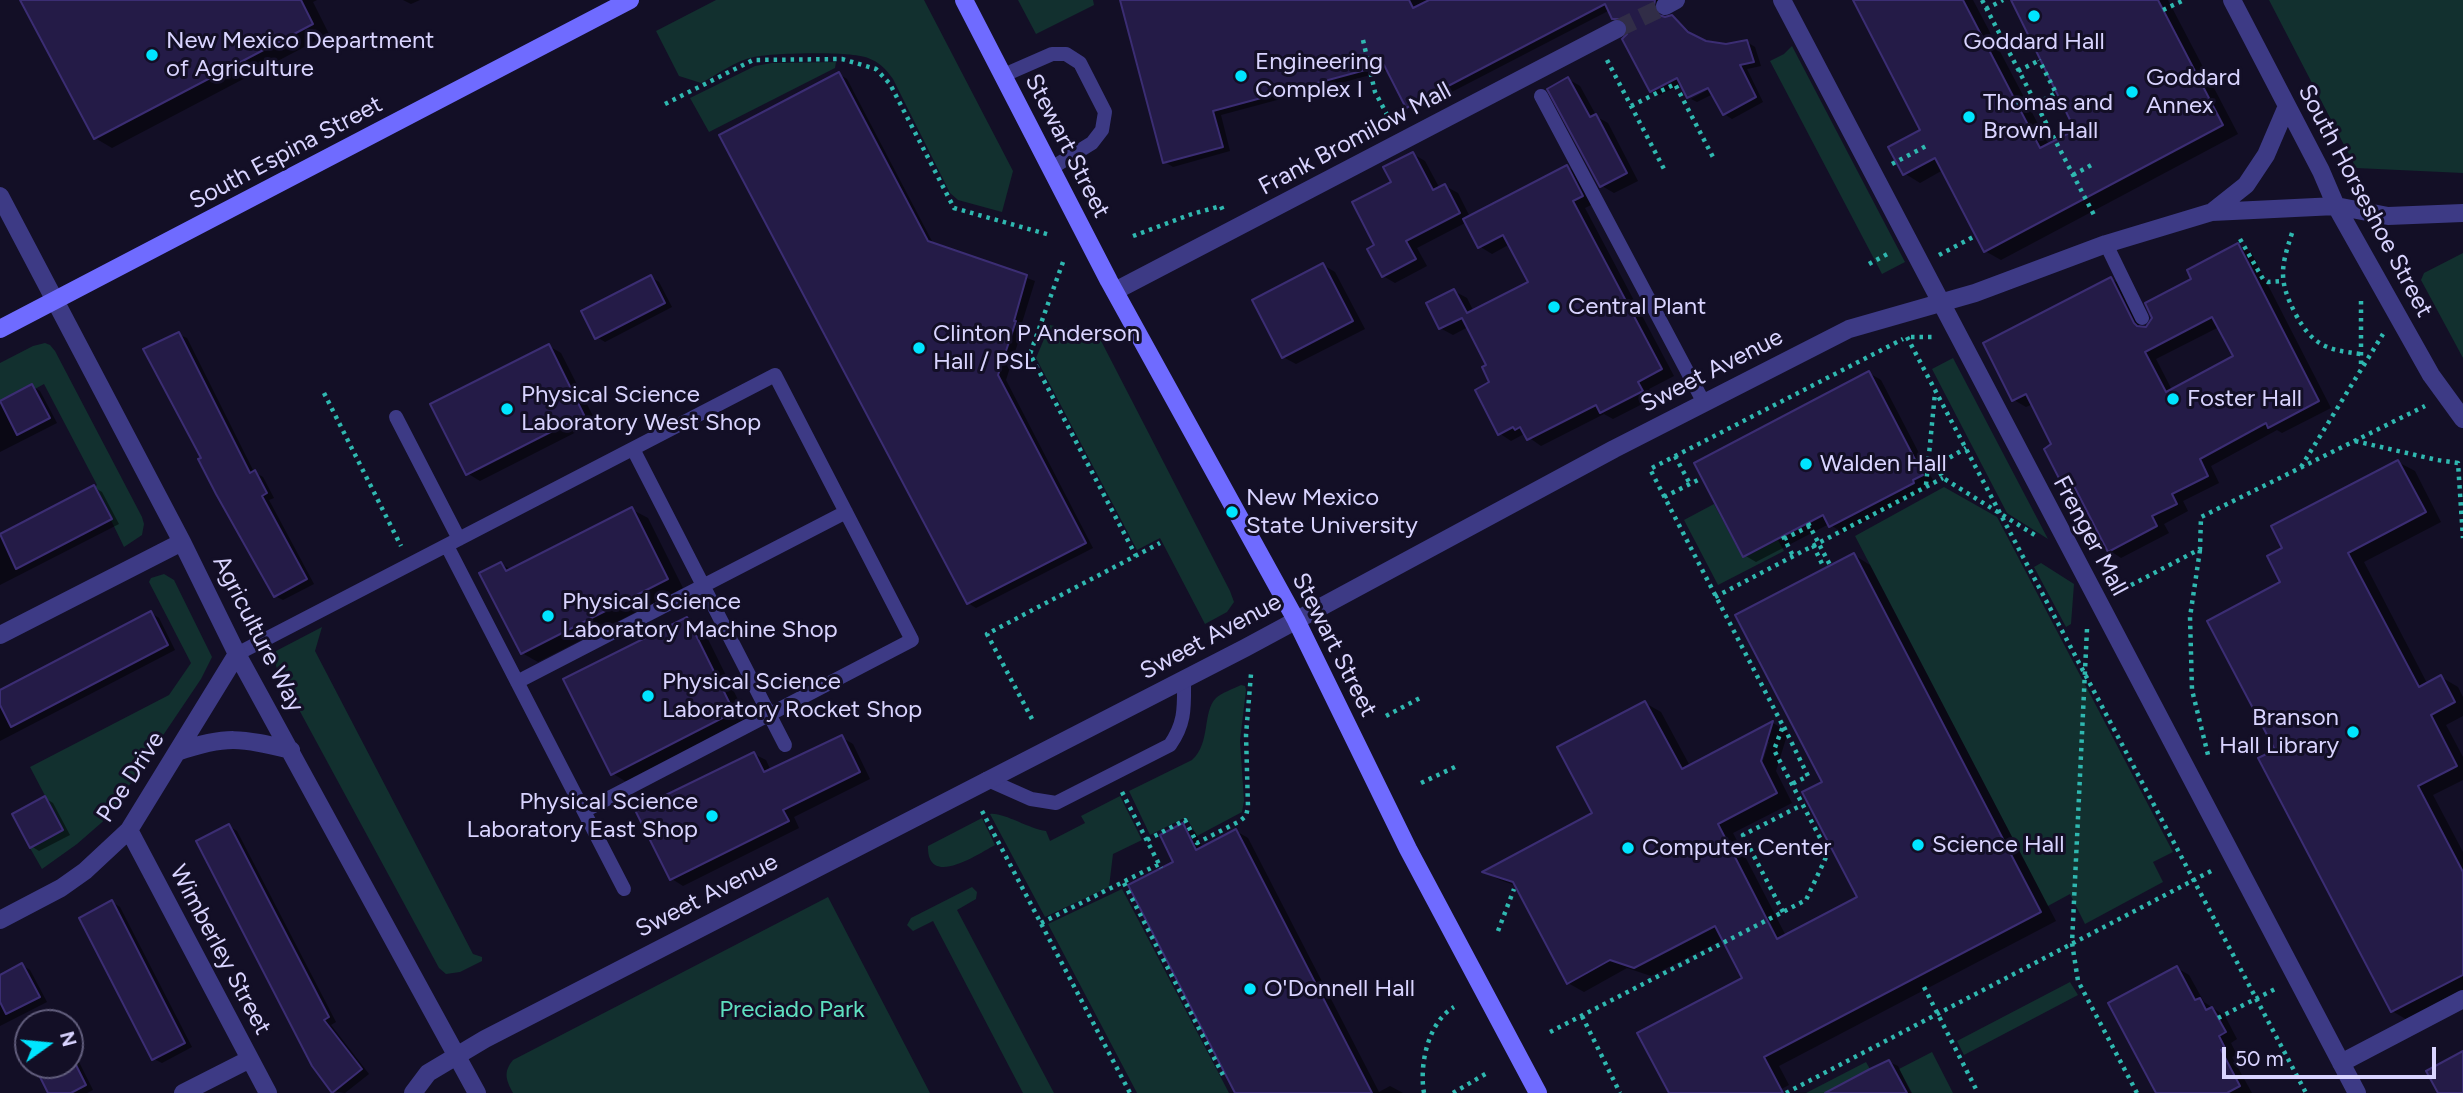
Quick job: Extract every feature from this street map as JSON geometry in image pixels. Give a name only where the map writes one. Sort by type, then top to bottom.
[{"type":"street","name":"South Espina Street","points":[[0,329],[631,0]]},
{"type":"street","name":"Stewart Street","points":[[964,0],[1115,291],[1296,620],[1408,849],[1538,1093]]},
{"type":"street","name":"Frenger Mall","points":[[1782,0],[2357,1093]]},
{"type":"street","name":"South Horseshoe Street","points":[[2232,0],[2321,171],[2336,206],[2445,396],[2463,419]]},
{"type":"street","name":"Frank Bromilow Mall","points":[[1115,291],[1617,29]]},
{"type":"street","name":"Sweet Avenue","points":[[2212,212],[2246,185],[2266,155],[2287,106]]},
{"type":"street","name":"Agriculture Way","points":[[0,196],[183,542],[237,654],[477,1093]]},
{"type":"street","name":"Sweet Avenue","points":[[413,1093],[428,1073],[456,1054],[1184,679],[1614,449],[1849,329],[1884,317],[1943,303],[2106,244],[2212,212],[2336,206],[2388,216],[2463,214]]},
{"type":"street","points":[[0,635],[183,542]]},
{"type":"street","name":"Poe Drive","points":[[0,920],[77,877],[129,830],[237,654]]},
{"type":"street","points":[[177,752],[224,739],[239,739],[291,750]]},
{"type":"street","name":"Wimberley Street","points":[[129,830],[268,1093]]},
{"type":"street","points":[[2342,1063],[2463,999]]},
{"type":"street","points":[[183,1093],[250,1059]]},
{"type":"lane","points":[[1004,75],[1052,54],[1066,54],[1080,63],[1105,112],[1102,131],[1092,143],[1050,169]]},
{"type":"lane","points":[[1541,96],[1704,403]]},
{"type":"lane","points":[[2106,244],[2142,318]]},
{"type":"lane","points":[[237,654],[775,375],[912,640],[584,811]]},
{"type":"lane","points":[[396,417],[517,682],[624,889]]},
{"type":"lane","points":[[633,449],[785,745]]},
{"type":"lane","points":[[517,682],[846,512]]},
{"type":"lane","points":[[986,779],[1031,799],[1056,803],[1159,751],[1170,745],[1181,730],[1185,708],[1184,679]]},
{"type":"path","points":[[1982,0],[2094,215]]},
{"type":"path","points":[[1986,9],[2003,0]]},
{"type":"path","points":[[2163,10],[2184,0]]},
{"type":"path","points":[[1363,40],[1375,92],[1402,142]]},
{"type":"path","points":[[1597,40],[1664,169]]},
{"type":"path","points":[[665,104],[753,60],[842,59],[864,64],[876,69],[890,84],[954,208],[1050,235]]},
{"type":"path","points":[[2018,71],[2040,60],[2056,93],[2036,104]]},
{"type":"path","points":[[1631,106],[1675,83],[1715,161]]},
{"type":"path","points":[[2017,104],[2032,96]]},
{"type":"path","points":[[1890,165],[1928,145]]},
{"type":"path","points":[[2073,175],[2095,163]]},
{"type":"path","points":[[1133,236],[1221,206],[1234,230]]},
{"type":"path","points":[[2292,233],[2283,259],[2282,281],[2302,327],[2314,340],[2332,350],[2361,354]]},
{"type":"path","points":[[1922,264],[1975,236]]},
{"type":"path","points":[[2240,239],[2263,279],[2268,282],[2282,281]]},
{"type":"path","points":[[1871,263],[1900,247]]},
{"type":"path","points":[[1063,262],[1030,354],[1136,556]]},
{"type":"path","points":[[2361,301],[2361,368]]},
{"type":"path","points":[[2301,468],[2396,312]]},
{"type":"path","points":[[1792,784],[1808,776],[1650,469],[1908,337],[2306,1093]]},
{"type":"path","points":[[1926,486],[1936,391]]},
{"type":"path","points":[[324,393],[401,546]]},
{"type":"path","points":[[2210,764],[2193,690],[2190,617],[2200,549],[2201,517],[2445,396]]},
{"type":"path","points":[[2355,441],[2458,463],[2463,538]]},
{"type":"path","points":[[1928,469],[1966,449]]},
{"type":"path","points":[[1675,456],[1690,484]]},
{"type":"path","points":[[1936,465],[1943,478],[2045,541]]},
{"type":"path","points":[[1664,498],[1702,478]]},
{"type":"path","points":[[1715,597],[1943,478]]},
{"type":"path","points":[[1793,556],[1783,538],[1809,524],[1827,567],[1813,545]]},
{"type":"path","points":[[1032,719],[987,634],[1160,543]]},
{"type":"path","points":[[2098,603],[2200,549]]},
{"type":"path","points":[[2087,622],[2072,943],[2078,981],[2137,1093]]},
{"type":"path","points":[[1147,840],[1185,820],[1197,843],[1246,816],[1246,735],[1251,674]]},
{"type":"path","points":[[1386,716],[1420,698]]},
{"type":"path","points":[[1550,1032],[1806,900],[1828,853],[1774,750],[1783,726]]},
{"type":"path","points":[[1421,783],[1457,766]]},
{"type":"path","points":[[1041,923],[1160,866],[1122,791]]},
{"type":"path","points":[[1783,912],[1743,835],[1802,805]]},
{"type":"path","points":[[982,811],[1130,1093]]},
{"type":"path","points":[[1786,1093],[2234,859]]},
{"type":"path","points":[[1124,883],[1225,1079]]},
{"type":"path","points":[[1498,931],[1514,888]]},
{"type":"path","points":[[2218,1018],[2297,977]]},
{"type":"path","points":[[1924,987],[1978,1093]]},
{"type":"path","points":[[1424,1093],[1425,1053],[1437,1022],[1445,1012],[1454,1007]]},
{"type":"path","points":[[1582,1016],[1620,1093]]},
{"type":"path","points":[[1453,1093],[1488,1073]]},
{"type":"green space","points":[[716,0],[924,0],[1013,171],[1002,212],[958,200],[950,193],[893,79],[882,66],[872,60],[859,56],[829,54],[764,56],[740,61],[701,83],[679,76],[656,31]]},
{"type":"green space","points":[[1018,0],[1093,0],[1094,5],[1036,34]]},
{"type":"green space","points":[[2269,0],[2463,0],[2463,173],[2356,168]]},
{"type":"green space","points":[[1792,46],[1905,262],[1882,274],[1770,61],[1784,54]]},
{"type":"green space","points":[[836,62],[835,68],[709,132],[690,98],[755,66],[772,63]]},
{"type":"green space","points":[[2463,253],[2463,358],[2421,280],[2424,273]]},
{"type":"green space","points":[[1050,325],[1098,335],[1230,591],[1234,602],[1227,612],[1205,624],[1160,538],[1137,550],[1036,358]]},
{"type":"green space","points":[[45,343],[55,351],[142,517],[142,535],[124,547],[95,487],[97,485],[44,384],[35,389],[32,384],[0,401],[0,363],[33,346]]},
{"type":"green space","points":[[1953,358],[2048,539],[2007,513],[1932,369]]},
{"type":"green space","points":[[1944,487],[1997,517],[2173,852],[2153,862],[2163,882],[2085,924],[2070,894],[2048,906],[1855,536]]},
{"type":"green space","points":[[1714,504],[1743,558],[1778,540],[1784,551],[1718,585],[1684,520]]},
{"type":"green space","points":[[2041,563],[2074,584],[2071,624],[2066,627],[2034,567]]},
{"type":"green space","points":[[164,574],[174,580],[212,657],[201,679],[108,817],[42,869],[30,848],[63,830],[30,767],[169,695],[191,663],[149,582],[151,578]]},
{"type":"green space","points":[[322,627],[315,651],[473,954],[482,957],[482,961],[460,972],[446,974],[439,968],[277,669],[274,659],[276,651]]},
{"type":"green space","points":[[1241,685],[1245,686],[1246,690],[1240,741],[1244,801],[1242,812],[1197,836],[1186,817],[1150,835],[1129,791],[1192,760],[1202,745],[1212,704],[1218,696]]},
{"type":"green space","points":[[1120,796],[1142,840],[1113,854],[1109,887],[1045,917],[990,814],[1046,831],[1050,841],[1085,823],[1081,816]]},
{"type":"green space","points":[[982,818],[995,845],[955,865],[944,867],[936,865],[930,859],[928,846]]},
{"type":"green space","points":[[972,887],[977,892],[976,899],[957,910],[1054,1093],[1023,1093],[933,921],[913,931],[907,925],[911,918]]},
{"type":"green space","points":[[1122,889],[1229,1093],[1137,1093],[1048,924]]},
{"type":"green space","name":"Preciado Park","points":[[828,897],[930,1093],[513,1093],[507,1076],[513,1060]]},
{"type":"green space","points":[[2070,982],[2078,995],[1964,1055],[1957,1041]]},
{"type":"green space","points":[[1932,1052],[1953,1093],[1912,1093],[1899,1069]]},
{"type":"green space","points":[[1866,1062],[1870,1069],[1825,1093],[1806,1093]]},
{"type":"building","name":"New Mexico Department of Agriculture","points":[[20,0],[301,0],[313,24],[94,139]]},
{"type":"building","points":[[1120,0],[1409,0],[1413,8],[1429,0],[1655,0],[1654,6],[1659,15],[1672,15],[1688,32],[1706,41],[1726,44],[1747,40],[1754,62],[1740,65],[1756,97],[1723,115],[1708,88],[1687,98],[1677,78],[1650,92],[1622,39],[1627,34],[1627,24],[1622,19],[1612,19],[1605,4],[1406,108],[1384,65],[1213,111],[1223,147],[1163,163]]},
{"type":"building","points":[[1853,0],[1963,0],[2040,148],[2075,130],[2011,0],[2158,0],[2223,125],[1984,252],[1935,158],[1903,175],[1888,147],[1920,130]]},
{"type":"building","name":"Clinton P Anderson Hall / PSL","points":[[839,72],[928,241],[1027,275],[1016,321],[998,375],[1086,543],[967,604],[719,135]]},
{"type":"building","points":[[1568,77],[1590,117],[1596,114],[1627,173],[1600,187],[1547,89]]},
{"type":"building","points":[[1413,152],[1433,190],[1445,184],[1460,213],[1406,241],[1416,259],[1382,277],[1367,249],[1374,245],[1352,202],[1391,182],[1383,167]]},
{"type":"building","name":"Central Plant","points":[[1567,165],[1583,196],[1573,201],[1662,369],[1638,382],[1643,391],[1600,413],[1596,405],[1527,440],[1520,427],[1515,430],[1513,427],[1498,435],[1475,390],[1489,382],[1482,367],[1486,365],[1462,318],[1439,329],[1426,303],[1454,289],[1467,313],[1528,282],[1503,235],[1478,248],[1463,219]]},
{"type":"building","name":"Foster Hall","points":[[2238,243],[2319,401],[2268,428],[2266,423],[2200,459],[2208,476],[2172,494],[2177,504],[2152,516],[2157,526],[2108,552],[2074,486],[2065,490],[2044,449],[2051,444],[2026,394],[2012,401],[1983,343],[2111,277],[2134,323],[2146,327],[2152,318],[2145,303],[2191,279],[2187,270]],"holes":[[[2212,317],[2233,356],[2166,392],[2145,352]]]},
{"type":"building","points":[[1323,263],[1353,321],[1282,358],[1252,300]]},
{"type":"building","points":[[651,275],[665,303],[595,339],[581,311]]},
{"type":"building","points":[[179,332],[250,473],[255,470],[267,493],[262,496],[307,579],[274,597],[216,494],[198,459],[201,458],[143,349]]},
{"type":"building","name":"Physical Science Laboratory West Shop","points":[[549,344],[584,415],[466,475],[430,404]]},
{"type":"building","name":"Walden Hall","points":[[1869,371],[1923,475],[1913,480],[1914,483],[1829,527],[1823,515],[1743,557],[1694,463]]},
{"type":"building","points":[[32,384],[50,418],[17,435],[0,401]]},
{"type":"building","name":"Branson Hall Library","points":[[2398,460],[2426,512],[2348,553],[2419,687],[2441,675],[2455,702],[2431,715],[2457,766],[2418,786],[2463,872],[2463,975],[2391,1012],[2258,758],[2275,750],[2207,621],[2280,582],[2267,556],[2282,548],[2271,526]]},
{"type":"building","points":[[94,485],[112,519],[16,569],[0,534]]},
{"type":"building","name":"Physical Science Laboratory Machine Shop","points":[[632,507],[668,579],[521,654],[479,573],[501,562],[506,571]]},
{"type":"building","name":"Science Hall","points":[[1854,553],[2041,912],[1764,1057],[1783,1093],[1669,1093],[1637,1033],[1742,978],[1715,926],[1634,968],[1610,960],[1567,984],[1513,882],[1482,872],[1592,813],[1557,747],[1645,701],[1682,769],[1773,721],[1761,761],[1777,793],[1718,824],[1777,939],[1857,897],[1802,792],[1822,782],[1735,615]]},
{"type":"building","points":[[151,611],[168,645],[11,727],[0,705],[0,690]]},
{"type":"building","name":"Physical Science Laboratory Rocket Shop","points":[[687,617],[734,712],[611,775],[563,679]]},
{"type":"building","name":"Physical Science Laboratory East Shop","points":[[842,735],[860,772],[783,810],[789,821],[670,880],[635,810],[754,752],[764,772]]},
{"type":"building","points":[[45,796],[63,830],[30,848],[12,814]]},
{"type":"building","name":"O'Donnell Hall","points":[[1183,823],[1196,850],[1236,829],[1372,1093],[1235,1093],[1128,885],[1173,862],[1160,835]]},
{"type":"building","points":[[229,824],[329,1017],[324,1020],[362,1069],[332,1093],[312,1066],[196,841]]},
{"type":"building","points":[[112,900],[185,1043],[152,1060],[79,918]]},
{"type":"building","points":[[22,963],[40,997],[6,1014],[0,1002],[0,975]]},
{"type":"building","points":[[2177,966],[2195,1000],[2200,998],[2206,1010],[2212,1007],[2226,1032],[2219,1036],[2225,1048],[2221,1050],[2240,1086],[2227,1093],[2156,1093],[2108,1003]]},
{"type":"building","points":[[2463,1051],[2463,1093],[2438,1093],[2426,1071]]},
{"type":"building","points":[[1889,1060],[1907,1093],[1825,1093],[1870,1069]]},
{"type":"building","points":[[41,1079],[83,1079],[86,1085],[71,1093],[48,1093]]},
{"type":"tunnel","points":[[1617,29],[1665,6]]},
{"type":"place","name":"Goddard Hall","points":[[2034,16]]},
{"type":"place","name":"New Mexico Department of Agriculture","points":[[152,55]]},
{"type":"place","name":"Engineering Complex I","points":[[1241,76]]},
{"type":"place","name":"Goddard Annex","points":[[2132,92]]},
{"type":"place","name":"Thomas and Brown Hall","points":[[1969,117]]},
{"type":"place","name":"Central Plant","points":[[1554,307]]},
{"type":"place","name":"Clinton P Anderson Hall / PSL","points":[[919,348]]},
{"type":"place","name":"Foster Hall","points":[[2173,399]]},
{"type":"place","name":"Physical Science Laboratory West Shop","points":[[507,409]]},
{"type":"place","name":"Walden Hall","points":[[1806,464]]},
{"type":"place","name":"New Mexico State University","points":[[1232,512]]},
{"type":"place","name":"Physical Science Laboratory Machine Shop","points":[[548,616]]},
{"type":"place","name":"Physical Science Laboratory Rocket Shop","points":[[648,696]]},
{"type":"place","name":"Branson Hall Library","points":[[2353,732]]},
{"type":"place","name":"Physical Science Laboratory East Shop","points":[[712,816]]},
{"type":"place","name":"Science Hall","points":[[1918,845]]},
{"type":"place","name":"Computer Center","points":[[1628,848]]},
{"type":"place","name":"O'Donnell Hall","points":[[1250,989]]}]
